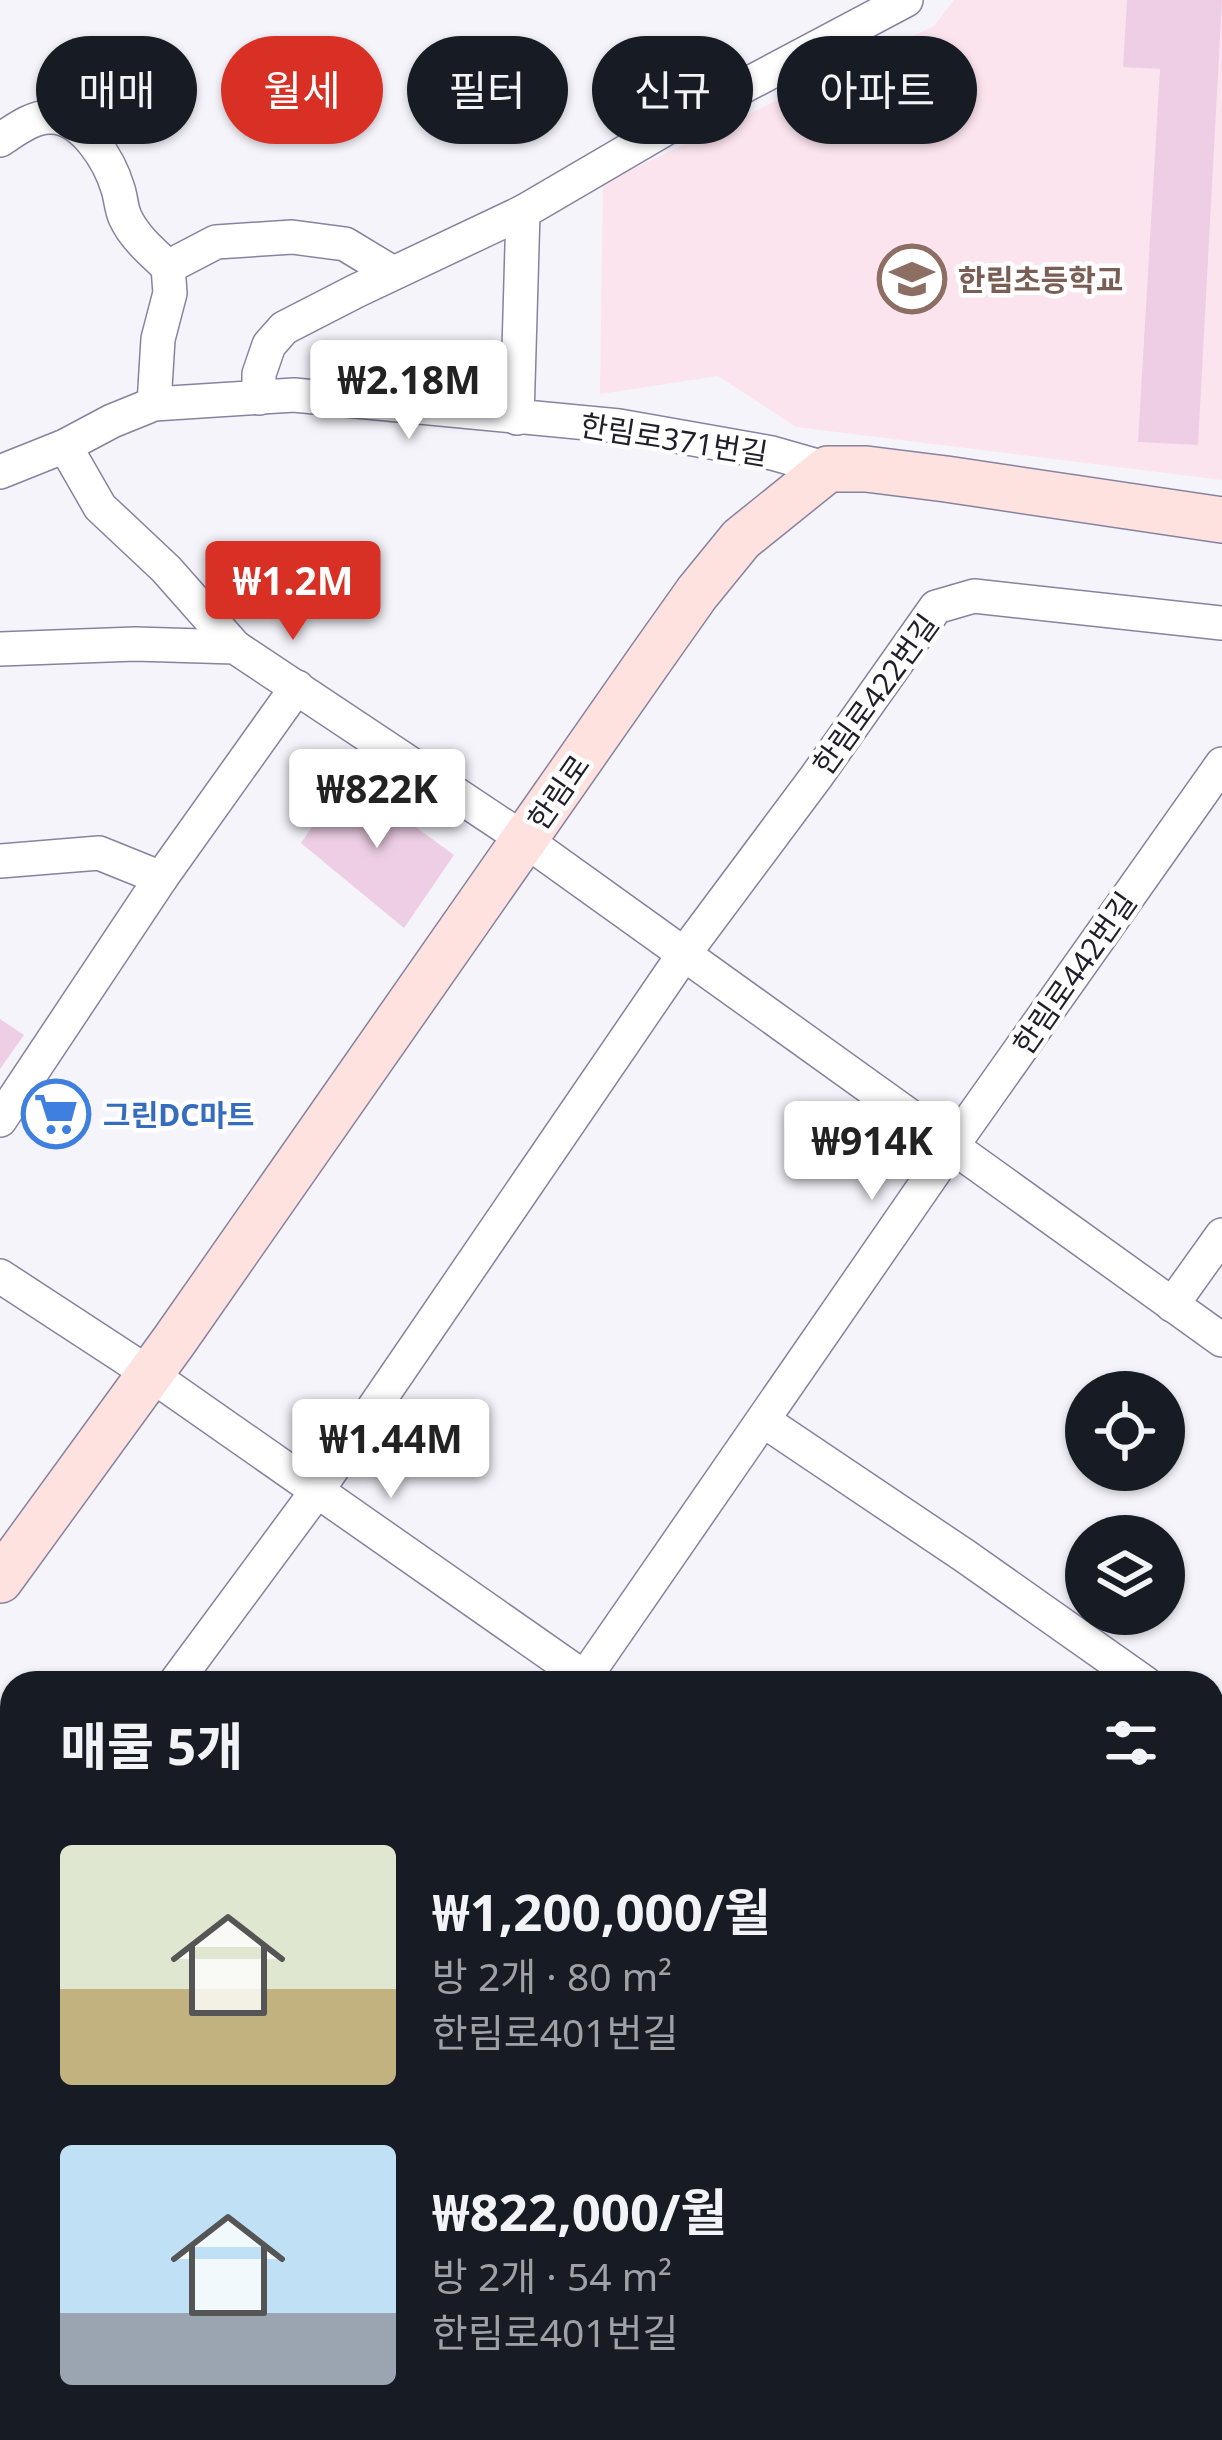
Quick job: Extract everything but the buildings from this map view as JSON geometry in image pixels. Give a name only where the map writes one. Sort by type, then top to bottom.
[{"type":"street","points":[[259,398],[259,374],[269,345],[284,328],[523,212],[682,119],[906,0]]},
{"type":"street","points":[[0,140],[24,124],[52,116],[78,127],[104,154],[125,217],[143,244],[168,267],[170,293],[158,339],[154,404]]},
{"type":"street","points":[[517,418],[523,212]]},
{"type":"street","points":[[168,267],[216,242],[292,237],[345,244],[393,273]]},
{"type":"street","name":"한림로371번길","points":[[0,472],[154,404],[294,395],[641,430],[772,453],[828,470]]},
{"type":"street","points":[[65,446],[100,507],[166,568],[235,646],[525,840],[1222,1340]]},
{"type":"street","points":[[828,470],[946,478],[1222,520]]},
{"type":"street","name":"한림로","points":[[0,1580],[150,1374],[662,641],[741,539],[828,470]]},
{"type":"street","name":"한림로422번길","points":[[184,1671],[316,1491],[684,955],[936,607],[974,596],[1222,623]]},
{"type":"street","points":[[0,650],[135,644],[235,646]]},
{"type":"street","points":[[0,1120],[161,878],[297,687]]},
{"type":"street","name":"한림로442번길","points":[[593,1671],[952,1146],[1222,764]]},
{"type":"street","points":[[0,861],[99,854],[161,878]]},
{"type":"street","points":[[1172,1305],[1222,1235]]},
{"type":"street","points":[[0,1276],[150,1374],[572,1671]]},
{"type":"street","points":[[764,1421],[1128,1671]]},
{"type":"shaded area","name":"한림초등학교","points":[[954,0],[1222,0],[1222,480],[796,427],[718,376],[600,394],[603,183],[685,144],[753,144],[753,112],[777,100],[777,144],[977,144],[977,36],[913,36],[934,26]]},
{"type":"place","name":"한림초등학교","points":[[912,279]]},
{"type":"place","name":"그린DC마트","points":[[56,1114]]}]
